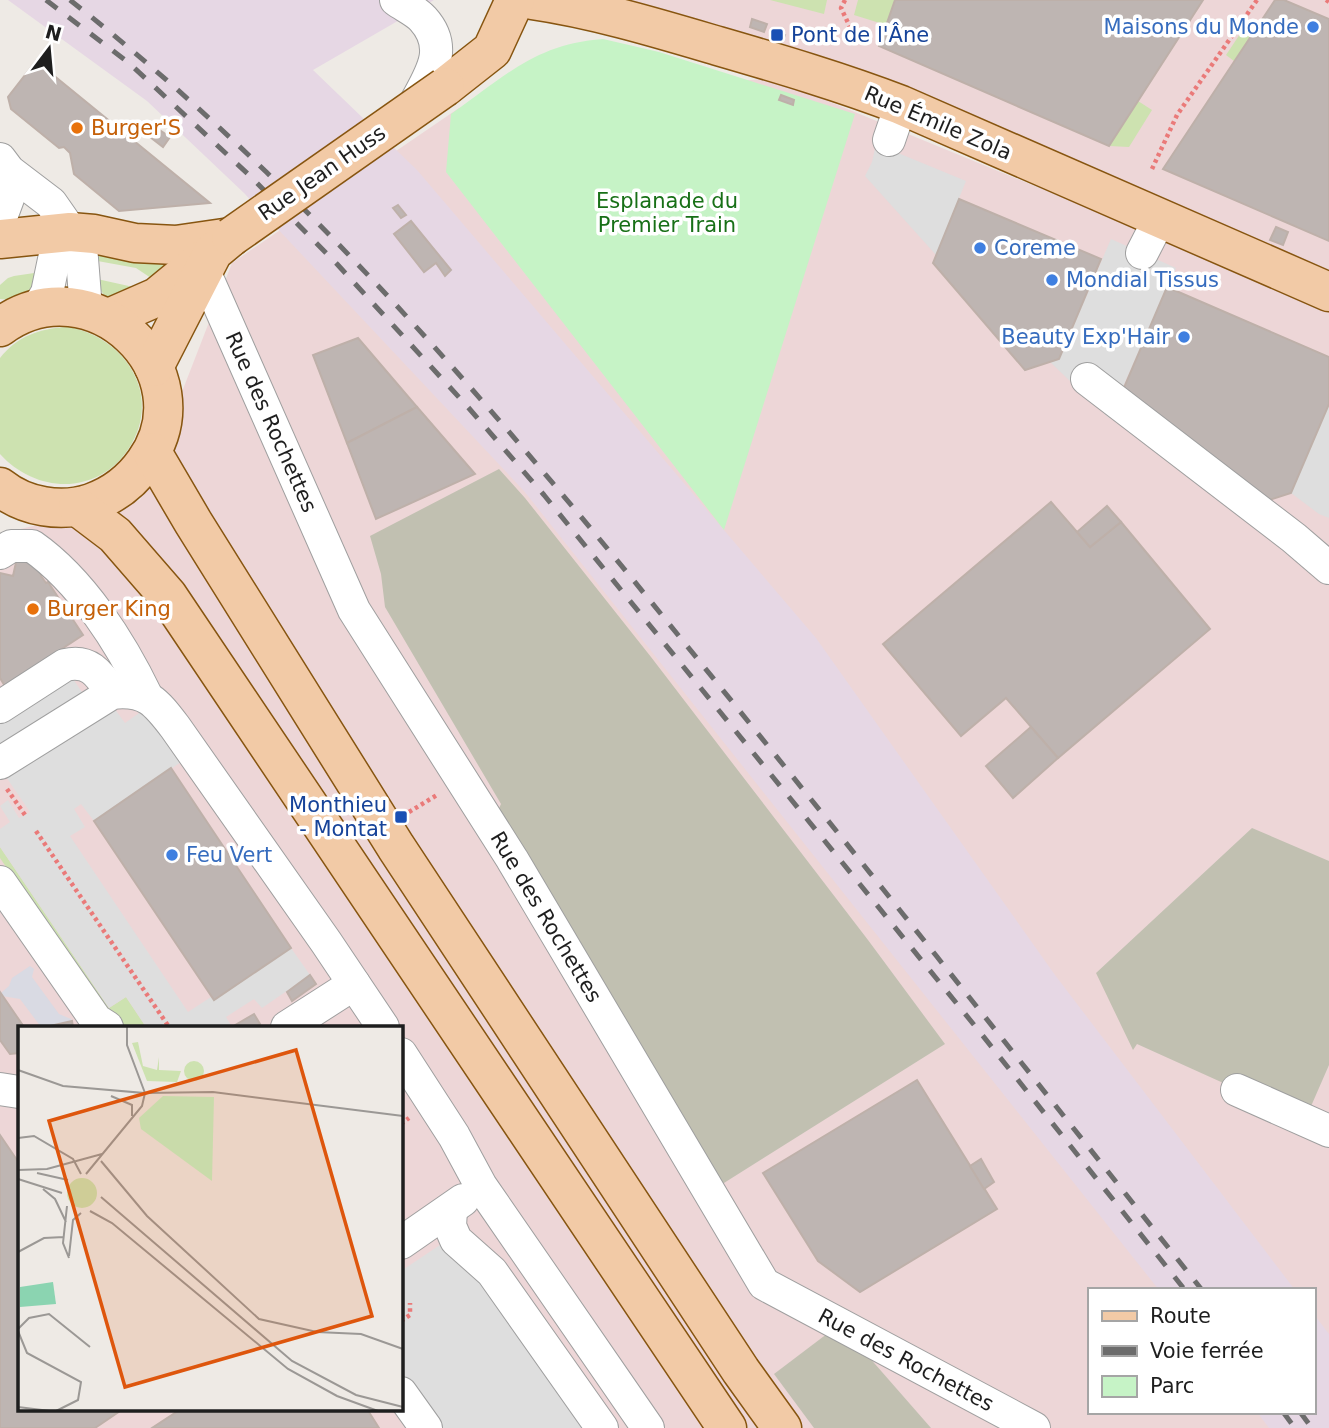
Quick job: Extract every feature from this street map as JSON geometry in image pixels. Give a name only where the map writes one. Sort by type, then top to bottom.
[{"type":"main road","name":"Rue Jean Huss","points":[[231,237],[412,109],[439,77],[492,50],[515,0]]},
{"type":"main road","name":"Rue Émile Zola","points":[[532,0],[563,4],[693,38],[846,85],[895,123],[1160,218],[1329,292]]},
{"type":"main road","points":[[0,239],[70,232],[135,243],[176,245],[231,237]]},
{"type":"main road","points":[[154,367],[213,252],[231,237]]},
{"type":"main road","points":[[98,314],[157,297],[231,237]]},
{"type":"main road","points":[[9,499],[52,508],[78,507],[108,497],[134,478],[152,452],[162,415],[162,395],[154,367],[136,339],[98,314],[62,306],[12,317]]},
{"type":"main road","points":[[152,452],[396,847],[782,1428]]},
{"type":"main road","points":[[78,507],[115,535],[174,605],[727,1428]]},
{"type":"street","points":[[396,0],[422,18],[436,38],[439,77]]},
{"type":"street","points":[[0,220],[10,193],[5,165]]},
{"type":"street","points":[[5,165],[51,203],[81,246],[98,314]]},
{"type":"street","points":[[1142,253],[1160,218]]},
{"type":"street","points":[[12,317],[47,293],[56,250],[70,232]]},
{"type":"street","name":"Rue des Rochettes","points":[[204,271],[354,610],[512,859],[764,1284],[1033,1428]]},
{"type":"street","points":[[1087,379],[1294,538],[1329,568]]},
{"type":"street","points":[[0,553],[11,546],[32,546],[50,562],[87,601],[111,632],[129,660],[147,697]]},
{"type":"street","points":[[0,707],[65,665],[77,662],[92,669],[112,693]]},
{"type":"street","points":[[1,772],[112,693],[130,691],[147,697],[175,727],[382,1026]]},
{"type":"street","points":[[0,882],[96,1020],[105,1026]]},
{"type":"street","points":[[289,1026],[354,984]]},
{"type":"street","points":[[402,1056],[454,1136],[481,1186],[648,1428]]},
{"type":"street","points":[[0,1089],[18,1092]]},
{"type":"street","points":[[1237,1090],[1329,1131]]},
{"type":"street","points":[[402,1242],[451,1210],[481,1186]]},
{"type":"street","points":[[451,1210],[450,1226],[456,1240],[492,1272],[602,1428]]},
{"type":"street","points":[[402,1394],[426,1428]]},
{"type":"path","points":[[845,0],[841,8],[858,44]]},
{"type":"path","points":[[1152,169],[1177,115],[1257,0]]},
{"type":"path","points":[[1,772],[25,815]]},
{"type":"path","points":[[405,815],[426,802]]},
{"type":"path","points":[[36,831],[168,1026]]},
{"type":"path","points":[[402,1320],[410,1315],[410,1303]]},
{"type":"shaded area","points":[[8,0],[434,0],[313,70],[417,170],[816,638],[1055,975],[1293,1288],[1157,1288],[524,491],[244,193],[147,101]]},
{"type":"shaded area","points":[[630,0],[1329,0],[1329,271],[873,75]]},
{"type":"shaded area","points":[[772,78],[1329,307],[1329,1428],[0,1428],[0,534],[140,500],[232,263],[459,108]]},
{"type":"shaded area","points":[[878,135],[898,153],[966,181],[936,255],[865,176],[872,162]]},
{"type":"shaded area","points":[[1111,239],[1176,268],[1109,418],[1050,362],[1059,359]]},
{"type":"shaded area","points":[[1329,404],[1329,518],[1319,514],[1291,493]]},
{"type":"shaded area","points":[[499,469],[651,657],[945,1044],[716,1188],[496,815],[501,804],[385,607],[381,574],[370,536]]},
{"type":"shaded area","points":[[71,676],[82,692],[114,708],[125,723],[142,711],[184,760],[94,821],[81,804],[74,809],[85,827],[70,836],[188,1012],[211,997],[214,1000],[291,948],[310,975],[262,1008],[254,999],[226,1017],[231,1026],[145,1026],[126,997],[109,1008],[0,847],[0,829],[10,822],[0,806],[8,800],[19,818],[30,812],[0,768],[0,720]]},
{"type":"shaded area","points":[[1252,828],[1329,861],[1329,1065],[1305,1120],[1137,1044],[1133,1050],[1096,973]]},
{"type":"shaded area","points":[[30,966],[34,969],[32,977],[59,1014],[72,1021],[40,1026],[20,999],[2,996],[1,993],[9,986],[12,978]]},
{"type":"shaded area","points":[[446,1241],[482,1272],[592,1428],[435,1428],[402,1378],[402,1270]]},
{"type":"shaded area","points":[[1315,1316],[1329,1334],[1329,1428],[1269,1428],[1258,1414],[1315,1414]]},
{"type":"shaded area","points":[[840,1324],[931,1428],[814,1428],[774,1374]]},
{"type":"green space","points":[[770,0],[827,0],[824,14]]},
{"type":"green space","points":[[858,0],[895,0],[886,25],[854,15]]},
{"type":"green space","points":[[1250,19],[1258,25],[1234,61],[1226,55]]},
{"type":"green space","name":"Esplanade du Premier Train","points":[[603,39],[659,52],[855,114],[724,530],[446,172],[451,114],[504,75],[539,55],[579,42]]},
{"type":"green space","points":[[1138,101],[1152,110],[1129,147],[1109,146]]},
{"type":"green space","points":[[90,249],[179,250],[157,282],[136,268],[92,260]]},
{"type":"green space","points":[[41,272],[26,293],[15,298],[0,299],[0,285],[8,278]]},
{"type":"green space","points":[[97,279],[138,288],[112,298],[103,294]]},
{"type":"green space","points":[[68,327],[88,333],[121,356],[133,371],[140,389],[142,408],[138,428],[129,448],[116,464],[101,475],[84,482],[66,484],[31,477],[0,454],[0,358],[14,344],[30,335],[48,329]]},
{"type":"green space","points":[[0,847],[109,1008],[126,997],[145,1026],[126,1026],[99,1005],[0,858]]},
{"type":"building","points":[[895,0],[1203,0],[1109,146],[879,46]]},
{"type":"building","points":[[1275,0],[1284,0],[1329,19],[1329,241],[1163,169]]},
{"type":"building","points":[[752,19],[767,24],[764,32],[750,27]]},
{"type":"building","points":[[772,30],[785,35],[783,40],[770,35]]},
{"type":"building","name":"Burger'S","points":[[36,61],[210,203],[119,211],[74,174],[70,153],[64,147],[59,148],[11,109],[8,97]]},
{"type":"building","points":[[781,95],[794,100],[793,105],[779,100]]},
{"type":"building","points":[[152,125],[170,137],[163,147],[145,133]]},
{"type":"building","points":[[959,199],[1101,259],[1059,359],[1025,370],[933,263]]},
{"type":"building","points":[[398,205],[406,215],[401,218],[393,208]]},
{"type":"building","points":[[411,221],[451,270],[445,276],[436,263],[424,272],[394,234]]},
{"type":"building","points":[[1276,227],[1288,232],[1283,245],[1270,240]]},
{"type":"building","points":[[1167,287],[1329,357],[1329,404],[1291,493],[1266,501],[1123,390]]},
{"type":"building","points":[[358,338],[417,407],[347,443],[313,355]]},
{"type":"building","points":[[417,407],[475,474],[376,519],[347,443]]},
{"type":"building","points":[[1051,502],[1090,547],[1121,522],[1210,629],[1058,758],[1006,698],[961,736],[883,644]]},
{"type":"building","points":[[1107,506],[1121,522],[1090,547],[1077,532]]},
{"type":"building","name":"Burger King","points":[[17,558],[40,562],[41,576],[48,582],[83,635],[5,686],[0,678],[0,573],[13,576]]},
{"type":"building","points":[[1031,727],[1058,758],[1013,798],[986,766]]},
{"type":"building","name":"Feu Vert","points":[[171,768],[291,948],[214,1000],[94,821]]},
{"type":"building","points":[[310,975],[316,984],[292,1001],[287,992]]},
{"type":"building","points":[[0,992],[23,1026],[18,1026],[18,1053],[10,1054],[0,1040]]},
{"type":"building","points":[[254,1014],[260,1024],[257,1026],[234,1026]]},
{"type":"building","points":[[72,1021],[73,1026],[50,1026]]},
{"type":"building","points":[[917,1080],[997,1209],[860,1292],[818,1261],[763,1173]]},
{"type":"building","points":[[0,1135],[18,1162],[18,1410],[122,1410],[95,1428],[0,1428]]},
{"type":"building","points":[[981,1159],[994,1182],[984,1189],[970,1166]]},
{"type":"building","points":[[179,1410],[368,1410],[379,1428],[152,1428]]},
{"type":"railway","points":[[46,0],[129,63],[249,175],[337,264],[467,406],[544,495],[979,1031],[1183,1288]]},
{"type":"railway","points":[[70,0],[158,73],[243,150],[325,230],[480,398],[628,573],[1200,1288]]},
{"type":"railway","points":[[1284,1414],[1295,1428]]},
{"type":"railway","points":[[1302,1414],[1312,1428]]},
{"type":"place","name":"Maisons du Monde","points":[[1313,27]]},
{"type":"place","name":"Pont de l'Âne","points":[[777,35]]},
{"type":"place","name":"Burger'S","points":[[77,128]]},
{"type":"place","name":"Coreme","points":[[980,248]]},
{"type":"place","name":"Mondial Tissus","points":[[1052,280]]},
{"type":"place","name":"Beauty Exp'Hair","points":[[1184,337]]},
{"type":"place","name":"Burger King","points":[[33,609]]},
{"type":"place","name":"Monthieu - Montat","points":[[401,817]]},
{"type":"place","name":"Feu Vert","points":[[172,855]]}]
